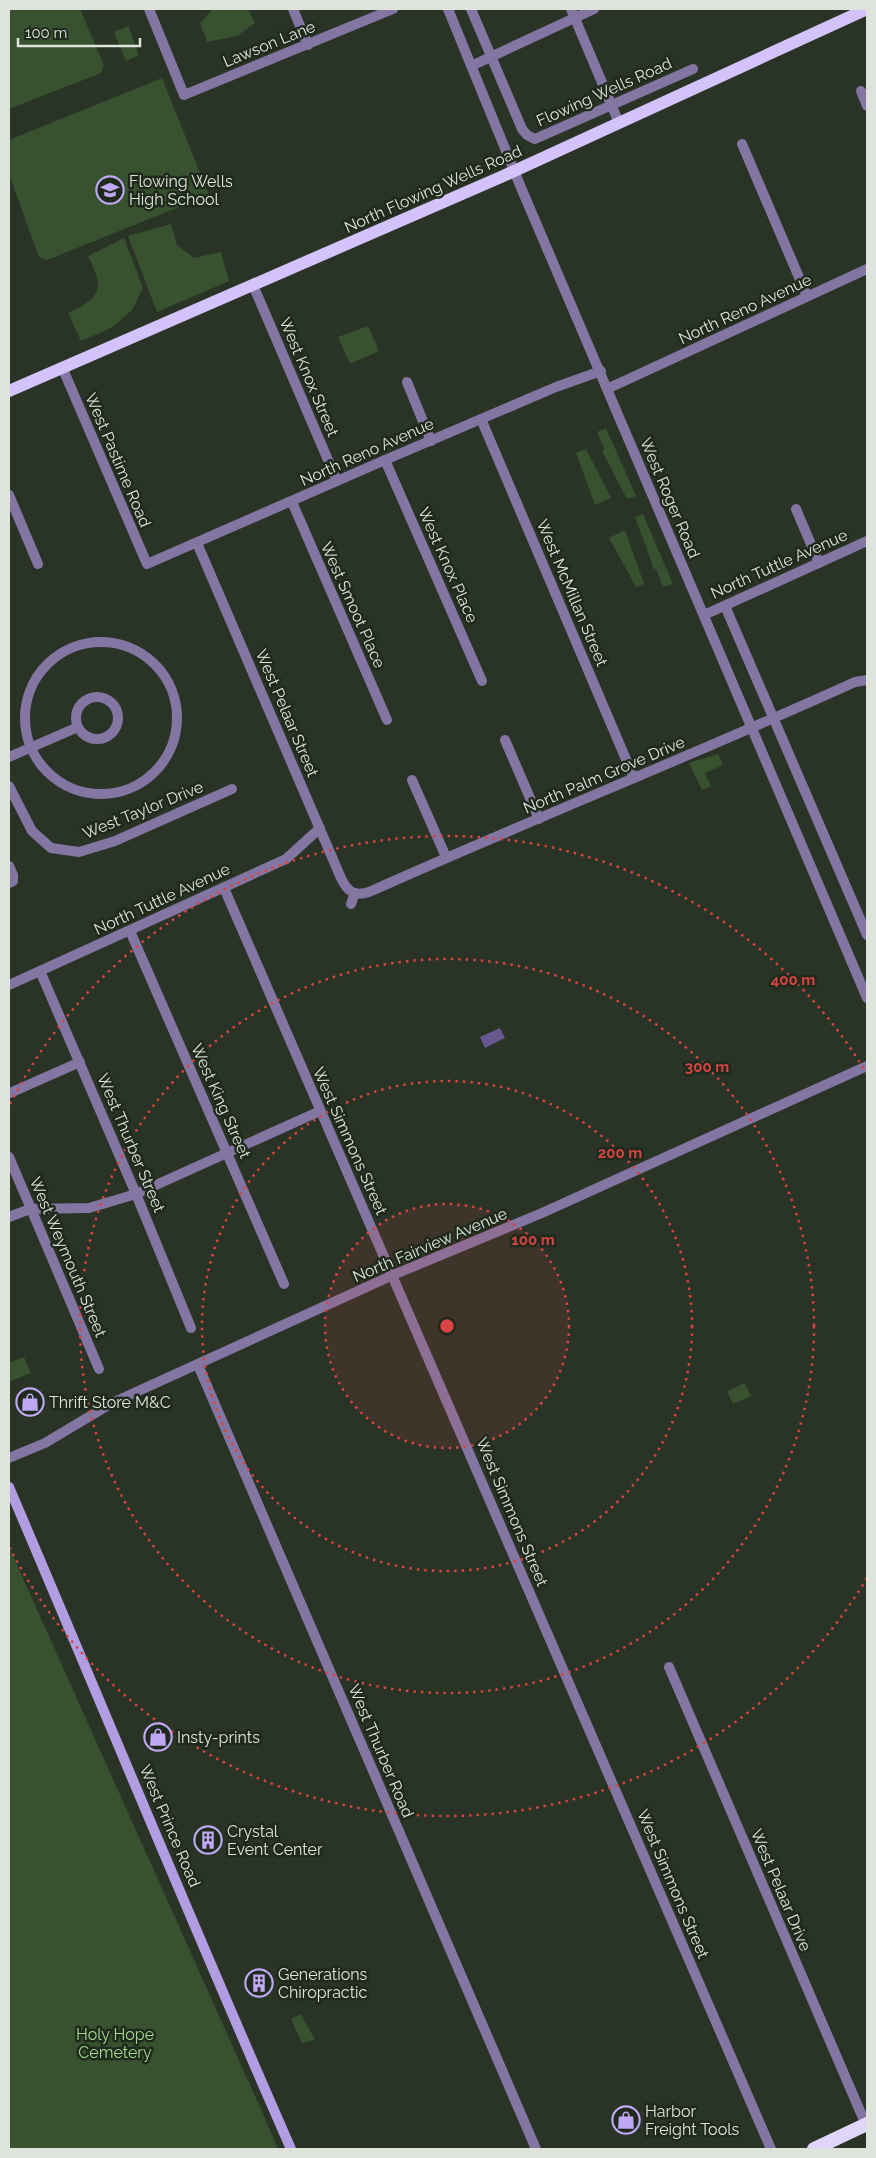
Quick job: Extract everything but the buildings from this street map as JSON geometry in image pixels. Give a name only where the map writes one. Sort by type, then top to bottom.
[{"type":"highway","points":[[814,2149],[829,2146],[867,2125]]},
{"type":"main road","name":"North Flowing Wells Road","points":[[9,391],[515,171],[867,9]]},
{"type":"main road","name":"West Prince Road","points":[[9,1487],[231,2012],[291,2149]]},
{"type":"street","name":"Lawson Lane","points":[[149,9],[184,95],[393,9]]},
{"type":"street","points":[[293,9],[308,45]]},
{"type":"street","name":"West Roger Road","points":[[448,9],[515,171],[609,388],[867,998]]},
{"type":"street","points":[[471,9],[490,57]]},
{"type":"street","points":[[471,66],[573,13],[594,9]]},
{"type":"street","points":[[573,13],[619,123]]},
{"type":"street","name":"Flowing Wells Road","points":[[490,57],[522,129],[527,135],[537,138],[693,69]]},
{"type":"street","points":[[861,91],[867,106]]},
{"type":"street","points":[[742,144],[807,296]]},
{"type":"street","name":"North Reno Avenue","points":[[609,388],[867,269]]},
{"type":"street","name":"West Knox Street","points":[[253,285],[338,480]]},
{"type":"street","name":"West Pastime Road","points":[[62,367],[147,564]]},
{"type":"street","name":"North Reno Avenue","points":[[147,564],[292,502],[338,480],[601,370]]},
{"type":"street","points":[[406,382],[431,441]]},
{"type":"street","name":"West McMillan Street","points":[[481,419],[634,778]]},
{"type":"street","name":"West Knox Place","points":[[386,460],[482,682]]},
{"type":"street","points":[[9,495],[38,564]]},
{"type":"street","name":"West Smoot Place","points":[[292,502],[387,720]]},
{"type":"street","points":[[796,508],[819,563]]},
{"type":"street","name":"North Tuttle Avenue","points":[[704,615],[867,541]]},
{"type":"street","name":"West Pelaar Street","points":[[197,543],[344,885],[353,897]]},
{"type":"street","points":[[725,606],[867,935]]},
{"type":"street","points":[[91,642],[126,645],[153,661],[169,682],[176,704],[177,729],[170,750],[155,771],[140,783],[117,792],[98,795],[82,792],[61,784],[44,768],[31,748],[26,710],[31,689],[42,670],[57,656],[70,648],[91,642]]},
{"type":"street","name":"North Palm Grove Drive","points":[[353,897],[752,729],[855,682],[867,680]]},
{"type":"street","points":[[98,698],[109,701],[117,711],[115,730],[105,738],[99,739],[87,736],[78,727],[76,721],[78,709],[86,700],[98,698]]},
{"type":"street","points":[[9,757],[78,727]]},
{"type":"street","points":[[505,740],[539,819]]},
{"type":"street","points":[[412,780],[446,857]]},
{"type":"street","name":"West Taylor Drive","points":[[9,786],[11,797],[32,831],[51,848],[79,852],[115,841],[232,789]]},
{"type":"street","name":"North Tuttle Avenue","points":[[9,985],[286,859],[320,828]]},
{"type":"street","points":[[9,866],[14,875],[13,881],[9,884]]},
{"type":"street","name":"West Simmons Street","points":[[224,888],[320,1111],[394,1275],[771,2149]]},
{"type":"street","name":"West King Street","points":[[130,931],[284,1284]]},
{"type":"street","name":"West Thurber Street","points":[[40,971],[136,1194],[191,1328]]},
{"type":"street","points":[[10,1093],[80,1062]]},
{"type":"street","name":"North Fairview Avenue","points":[[9,1458],[45,1443],[112,1403],[394,1275],[524,1221],[867,1066]]},
{"type":"street","points":[[9,1218],[30,1209],[89,1208],[136,1194],[320,1111]]},
{"type":"street","name":"West Weymouth Street","points":[[9,1157],[99,1369]]},
{"type":"street","name":"West Thurber Road","points":[[198,1364],[536,2149]]},
{"type":"street","name":"West Pelaar Drive","points":[[669,1667],[867,2125]]},
{"type":"green space","points":[[9,9],[80,9],[104,65],[101,73],[9,109]]},
{"type":"green space","points":[[213,9],[248,9],[255,23],[237,36],[207,42],[200,23]]},
{"type":"green space","points":[[128,26],[139,55],[126,61],[114,32]]},
{"type":"green space","points":[[162,78],[209,195],[47,260],[39,257],[9,174],[9,140]]},
{"type":"green space","points":[[171,224],[177,245],[194,258],[221,252],[229,281],[157,312],[128,236]]},
{"type":"green space","points":[[124,238],[143,288],[132,310],[113,327],[81,341],[68,313],[87,302],[97,291],[97,277],[88,256]]},
{"type":"green space","points":[[368,326],[379,351],[350,364],[338,337]]},
{"type":"green space","points":[[606,428],[636,496],[627,499],[602,451],[605,450],[597,432]]},
{"type":"green space","points":[[586,449],[611,498],[595,505],[576,453]]},
{"type":"green space","points":[[643,514],[673,584],[663,587],[656,569],[654,569],[635,517]]},
{"type":"green space","points":[[625,530],[644,584],[636,587],[609,538]]},
{"type":"green space","points":[[718,754],[723,765],[705,773],[711,786],[702,790],[689,763]]},
{"type":"green space","points":[[24,1357],[31,1373],[9,1382],[9,1363]]},
{"type":"green space","points":[[745,1383],[751,1396],[733,1404],[727,1391]]},
{"type":"green space","name":"Holy Hope Cemetery","points":[[9,1547],[264,2116],[278,2149],[9,2149]]},
{"type":"green space","points":[[301,2014],[315,2040],[302,2043],[291,2019]]},
{"type":"shaded area","points":[[500,1028],[505,1038],[485,1048],[480,1037]]},
{"type":"place","name":"Flowing Wells High School","points":[[110,190]]},
{"type":"place","name":"Thrift Store M&C","points":[[30,1402]]},
{"type":"place","name":"Insty-prints","points":[[158,1737]]},
{"type":"place","name":"Crystal Event Center","points":[[208,1840]]},
{"type":"place","name":"Generations Chiropractic","points":[[259,1983]]},
{"type":"place","name":"Harbor Freight Tools","points":[[626,2120]]}]
